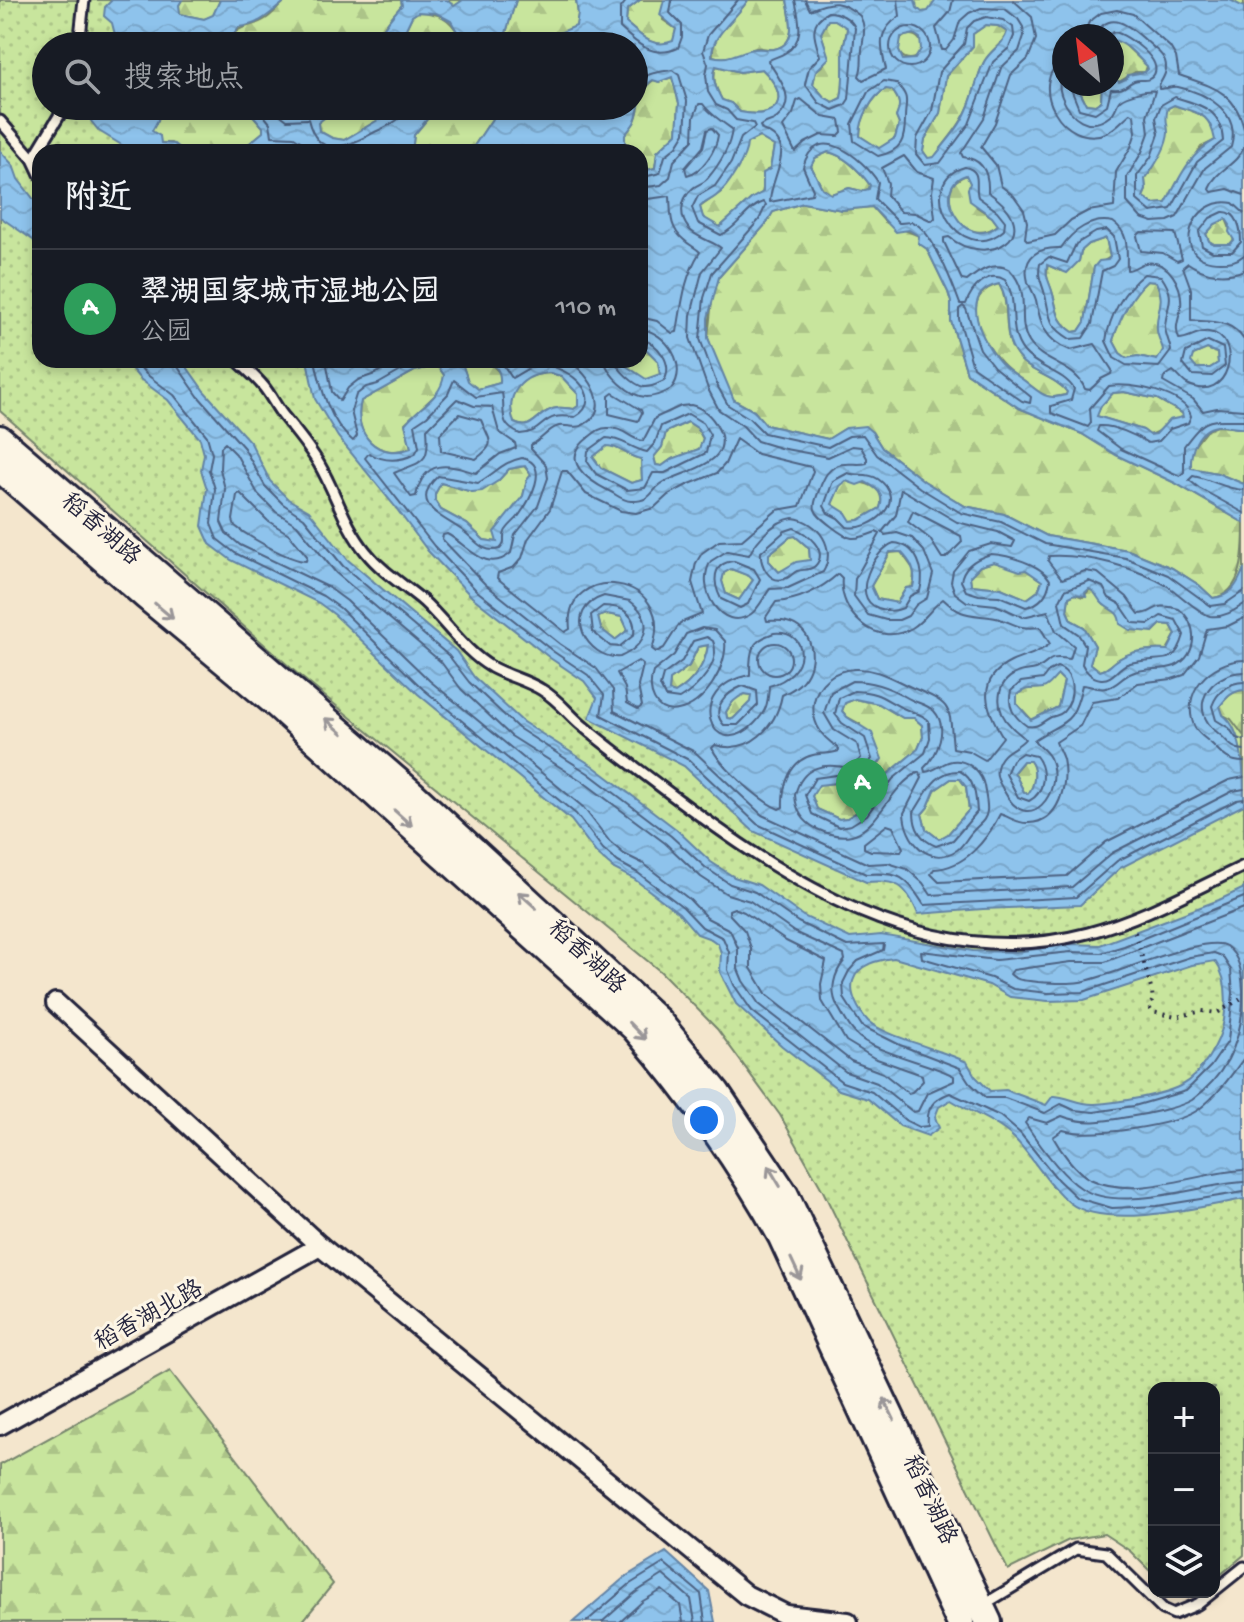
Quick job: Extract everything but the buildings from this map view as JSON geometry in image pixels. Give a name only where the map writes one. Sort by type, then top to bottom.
[{"type":"street","name":"稻香湖路","points":[[0,439],[400,784],[658,1021],[716,1092],[785,1195],[973,1618]]},
{"type":"street","name":"稻香湖路","points":[[0,468],[309,734],[635,1028],[679,1078],[746,1173],[782,1237],[973,1618]]},
{"type":"street","points":[[56,1003],[320,1246],[746,1595],[786,1615],[848,1622]]},
{"type":"street","name":"稻香湖北路","points":[[0,1425],[320,1246]]},
{"type":"lane","points":[[81,32],[84,0]]},
{"type":"lane","points":[[42,144],[57,120]]},
{"type":"lane","points":[[0,121],[32,158]]},
{"type":"lane","points":[[245,368],[264,388],[303,440],[319,465],[348,527],[366,552],[386,573],[423,602],[466,646],[488,665],[542,690],[585,728],[739,844],[836,901],[912,931],[944,939],[968,943],[1021,942],[1087,934],[1244,866]]},
{"type":"lane","points":[[973,1618],[1076,1549],[1106,1553],[1148,1594]]},
{"type":"lane","points":[[1220,1587],[1244,1567]]},
{"type":"lane","points":[[1152,1598],[1174,1614],[1206,1598]]},
{"type":"path","points":[[1133,927],[1153,1000],[1149,1009],[1152,1012],[1176,1017],[1202,1011],[1222,1011],[1244,997]]},
{"type":"green space","points":[[0,0],[1244,0],[1244,1555],[1220,1575],[1220,1382],[1148,1382],[1148,1569],[1130,1551],[1104,1534],[1069,1540],[1008,1570],[823,1191],[780,1115],[717,1029],[661,972],[300,676],[0,411]]},
{"type":"green space","points":[[182,0],[220,0],[213,16],[204,19],[180,14]]},
{"type":"green space","points":[[287,0],[401,0],[402,5],[381,32],[236,32],[267,18]]},
{"type":"green space","points":[[516,0],[576,0],[576,27],[562,32],[506,32]]},
{"type":"green space","points":[[640,0],[664,0],[663,20],[676,29],[673,42],[659,44],[648,39],[648,32],[637,32],[626,23],[627,10]]},
{"type":"green space","points":[[748,0],[787,0],[791,29],[787,42],[774,49],[756,48],[730,57],[713,56],[713,48],[720,34]]},
{"type":"green space","points":[[418,12],[438,15],[457,32],[404,32],[412,16]]},
{"type":"green space","points":[[828,20],[835,20],[847,27],[842,93],[841,98],[833,102],[813,84],[816,71],[824,64],[826,49],[821,33]]},
{"type":"green space","points":[[986,25],[998,26],[1007,32],[984,62],[970,104],[960,122],[934,158],[928,158],[923,151],[925,139],[940,113],[946,76],[973,46],[973,34]]},
{"type":"green space","points":[[910,35],[919,38],[922,47],[919,56],[910,59],[901,56],[898,47],[901,38]]},
{"type":"green space","points":[[1124,44],[1147,66],[1145,72],[1135,72],[1124,79]]},
{"type":"green space","points":[[716,66],[740,72],[762,69],[777,89],[777,104],[764,113],[740,112],[731,103],[722,100],[716,88]]},
{"type":"green space","points":[[672,77],[679,103],[677,133],[657,152],[655,168],[648,170],[648,144],[625,144],[625,135],[635,120],[648,120],[648,84],[654,80],[659,82]]},
{"type":"green space","points":[[887,88],[898,100],[896,117],[899,124],[895,138],[879,149],[860,136],[872,102]]},
{"type":"green space","points":[[1082,96],[1101,96],[1101,101],[1095,105],[1086,104]]},
{"type":"green space","points":[[1174,105],[1196,112],[1206,119],[1216,140],[1201,147],[1166,203],[1153,204],[1143,197],[1145,179],[1160,152],[1168,108]]},
{"type":"green space","points":[[158,120],[257,120],[263,127],[263,132],[249,144],[160,143],[160,136],[151,131]]},
{"type":"green space","points":[[378,120],[344,140],[319,131],[317,122]]},
{"type":"green space","points":[[426,120],[491,120],[475,144],[413,144],[414,135]]},
{"type":"green space","points":[[759,137],[774,146],[762,193],[720,227],[703,218],[700,207],[721,192],[747,143]]},
{"type":"green space","points":[[828,152],[852,164],[870,185],[869,189],[849,188],[831,194],[822,188],[811,166],[815,158]]},
{"type":"green space","points":[[967,175],[971,184],[968,189],[977,207],[998,225],[984,231],[972,231],[954,215],[950,191],[956,181]]},
{"type":"green space","points":[[803,203],[842,210],[872,207],[885,222],[919,236],[919,243],[927,249],[948,292],[951,321],[967,373],[1019,408],[1082,434],[1244,523],[1240,570],[1231,589],[1213,598],[1172,568],[1128,550],[1047,536],[1004,514],[965,506],[924,481],[882,448],[872,432],[846,428],[828,439],[766,425],[754,411],[733,399],[708,338],[712,300],[719,277],[773,212]]},
{"type":"green space","points":[[1226,219],[1234,239],[1230,244],[1209,241],[1206,234],[1215,224]]},
{"type":"green space","points":[[1106,238],[1110,257],[1094,267],[1085,322],[1079,331],[1073,332],[1058,314],[1047,278],[1048,265],[1060,271],[1079,261],[1081,251],[1089,244]]},
{"type":"green space","points":[[1147,281],[1156,282],[1161,294],[1158,325],[1164,350],[1157,360],[1138,356],[1127,358],[1120,353],[1113,340],[1126,308]]},
{"type":"green space","points":[[999,284],[1005,301],[1009,339],[1017,356],[1028,367],[1056,382],[1067,392],[1066,395],[1049,397],[1039,392],[1005,366],[987,343],[977,320],[976,308],[986,290]]},
{"type":"green space","points":[[1207,349],[1217,353],[1218,363],[1210,368],[1196,368],[1190,362],[1193,355]]},
{"type":"green space","points":[[648,351],[658,361],[660,375],[646,380],[629,368],[648,368]]},
{"type":"green space","points":[[439,368],[444,375],[443,388],[405,423],[411,448],[399,451],[378,447],[370,442],[360,424],[361,401],[415,371]]},
{"type":"green space","points":[[464,368],[495,368],[501,374],[500,383],[478,389],[468,382]]},
{"type":"green space","points":[[550,373],[561,376],[578,394],[578,406],[574,409],[551,409],[529,425],[514,423],[511,403],[517,387],[531,377]]},
{"type":"green space","points":[[1124,392],[1157,399],[1183,414],[1183,417],[1149,435],[1143,430],[1096,416],[1113,393]]},
{"type":"green space","points":[[688,422],[697,428],[703,439],[699,449],[662,466],[656,465],[654,457],[662,447],[666,432]]},
{"type":"green space","points":[[1217,426],[1244,428],[1244,484],[1217,473],[1191,468],[1191,450],[1206,431]]},
{"type":"green space","points":[[607,445],[641,459],[642,480],[631,483],[601,468],[593,457]]},
{"type":"green space","points":[[524,466],[531,475],[497,542],[484,540],[467,524],[441,510],[435,501],[441,483],[472,492],[498,481],[509,469]]},
{"type":"green space","points":[[846,481],[872,486],[880,494],[880,508],[851,521],[833,507],[840,485]]},
{"type":"green space","points":[[795,536],[809,548],[810,560],[779,572],[769,561],[769,554]]},
{"type":"green space","points":[[901,552],[914,570],[913,587],[906,588],[897,603],[877,599],[871,586],[890,553]]},
{"type":"green space","points":[[994,562],[1026,570],[1042,581],[1038,591],[1027,599],[1001,588],[971,585],[970,576],[980,566]]},
{"type":"green space","points":[[731,569],[753,580],[739,600],[726,594],[722,581],[724,573]]},
{"type":"green space","points":[[1090,589],[1120,617],[1153,632],[1161,624],[1171,625],[1176,634],[1167,650],[1134,653],[1100,671],[1090,663],[1095,646],[1084,627],[1071,620],[1067,611],[1069,597],[1075,594],[1083,597]]},
{"type":"green space","points":[[607,614],[622,617],[628,630],[615,640],[601,629],[598,617]]},
{"type":"green space","points":[[708,645],[693,678],[675,693],[669,691],[670,680],[689,666],[698,647]]},
{"type":"green space","points":[[1058,675],[1064,681],[1058,707],[1032,720],[1017,704],[1017,695],[1023,689],[1041,688]]},
{"type":"green space","points":[[1244,690],[1244,736],[1231,719],[1223,715],[1220,706],[1230,695]]},
{"type":"green space","points":[[751,695],[751,702],[733,719],[727,718],[726,712],[736,697]]},
{"type":"green space","points":[[855,699],[879,704],[903,718],[914,718],[922,725],[923,737],[918,749],[888,774],[862,809],[839,819],[817,809],[812,796],[819,784],[836,783],[848,788],[860,724],[842,711],[845,703]]},
{"type":"green space","points":[[1023,761],[1030,761],[1034,773],[1034,782],[1028,794],[1014,772]]},
{"type":"green space","points":[[951,779],[960,779],[966,787],[969,810],[948,834],[939,839],[926,829],[922,814],[935,790]]},
{"type":"green space","points":[[170,1371],[333,1584],[302,1622],[0,1622],[0,1465]]},
{"type":"water","points":[[112,0],[182,0],[180,14],[204,19],[213,15],[220,0],[287,0],[260,21],[239,27],[235,32],[114,32],[112,23],[104,16],[105,7]]},
{"type":"water","points":[[401,0],[447,0],[454,6],[463,0],[516,0],[506,32],[457,32],[451,21],[436,13],[418,12],[412,16],[404,32],[382,32],[402,5]]},
{"type":"water","points":[[576,0],[640,0],[627,10],[626,23],[637,32],[561,32],[576,26]]},
{"type":"water","points":[[664,0],[748,0],[716,41],[712,56],[722,57],[753,49],[774,49],[787,42],[791,22],[787,0],[915,0],[922,12],[928,11],[936,0],[1230,0],[1244,7],[1244,428],[1217,426],[1204,432],[1194,448],[1191,468],[1217,473],[1244,484],[1244,523],[1082,434],[1019,408],[967,373],[951,321],[948,292],[927,249],[918,243],[919,236],[909,230],[896,232],[872,207],[842,210],[803,203],[773,212],[719,277],[708,318],[708,338],[734,400],[754,411],[766,425],[828,439],[846,428],[865,426],[882,448],[924,481],[965,506],[1004,514],[1047,536],[1128,550],[1172,568],[1213,598],[1225,595],[1233,588],[1244,568],[1244,690],[1230,695],[1220,706],[1239,742],[1244,805],[1120,868],[1080,905],[918,914],[909,896],[899,886],[886,882],[866,882],[753,831],[684,766],[589,718],[597,698],[584,681],[472,597],[428,551],[338,437],[315,399],[309,368],[426,368],[361,401],[360,424],[364,434],[378,448],[388,451],[411,448],[405,424],[434,397],[444,375],[439,368],[464,368],[468,381],[478,389],[500,383],[496,368],[629,368],[646,379],[660,374],[658,361],[648,351],[648,170],[655,168],[657,152],[677,133],[679,103],[672,77],[659,82],[653,80],[648,84],[648,40],[659,43],[673,41],[676,29],[660,15]],"holes":[[[828,20],[835,20],[847,28],[841,98],[833,102],[813,84],[816,71],[829,58],[821,33]],[[986,25],[998,26],[1007,32],[984,62],[961,122],[934,157],[928,158],[923,151],[925,139],[940,113],[946,76],[973,46],[973,34]],[[914,34],[920,38],[921,49],[915,59],[903,60],[899,51],[901,37]],[[716,66],[740,72],[762,69],[777,89],[777,104],[764,113],[740,112],[731,103],[722,100],[715,83]],[[886,89],[892,90],[898,100],[896,117],[899,124],[895,138],[879,148],[860,136],[868,109]],[[1174,105],[1196,112],[1206,119],[1215,140],[1192,159],[1166,203],[1153,204],[1143,197],[1145,179],[1165,145],[1168,108]],[[759,137],[774,146],[770,169],[763,173],[763,192],[720,227],[703,217],[700,207],[721,192],[731,179],[747,143]],[[828,152],[841,157],[861,174],[870,185],[869,189],[849,188],[831,194],[822,188],[811,166],[815,158]],[[966,175],[970,183],[970,201],[998,225],[986,232],[974,231],[963,225],[955,215],[950,192],[955,182]],[[1226,219],[1234,240],[1230,244],[1214,244],[1206,234],[1215,224]],[[1106,238],[1110,257],[1099,261],[1094,267],[1085,322],[1079,331],[1073,332],[1058,314],[1047,276],[1047,265],[1067,273],[1079,261],[1081,251],[1089,244]],[[1147,281],[1156,282],[1161,296],[1157,332],[1163,350],[1157,360],[1138,356],[1127,358],[1120,353],[1113,340],[1126,308]],[[999,284],[1005,301],[1009,339],[1017,356],[1028,367],[1056,382],[1067,392],[1066,395],[1046,396],[1004,366],[981,331],[976,307],[986,289]],[[1207,349],[1217,353],[1218,363],[1210,368],[1196,368],[1191,362],[1193,355]],[[550,373],[561,376],[578,394],[578,406],[574,409],[551,409],[529,425],[514,423],[511,403],[518,388],[531,377]],[[1124,392],[1157,399],[1182,413],[1183,417],[1169,420],[1156,434],[1150,435],[1097,416],[1101,406],[1113,393]],[[688,422],[697,428],[703,438],[699,449],[662,466],[656,465],[654,457],[662,447],[666,432]],[[607,446],[616,448],[641,459],[642,480],[631,483],[601,468],[593,457]],[[525,466],[531,475],[523,496],[494,532],[497,542],[484,540],[467,524],[441,510],[435,501],[441,483],[472,492],[482,491],[509,469]],[[846,481],[857,485],[865,482],[879,492],[881,499],[880,508],[851,521],[846,513],[832,504],[840,486]],[[795,536],[809,548],[810,560],[796,562],[779,572],[769,561],[769,554]],[[890,552],[901,552],[912,568],[913,587],[906,588],[897,603],[877,599],[871,586]],[[994,562],[1020,571],[1026,570],[1042,581],[1038,591],[1027,599],[1001,588],[971,585],[970,576],[980,566]],[[731,569],[753,580],[739,600],[726,594],[722,581],[724,573]],[[1089,589],[1094,592],[1103,604],[1117,614],[1120,624],[1130,630],[1153,632],[1161,624],[1171,625],[1176,634],[1168,650],[1134,652],[1100,671],[1090,663],[1095,646],[1084,627],[1071,620],[1067,611],[1069,597],[1075,594],[1086,596]],[[607,614],[622,617],[628,630],[615,640],[601,629],[598,617]],[[708,645],[704,660],[692,679],[675,693],[669,691],[670,680],[689,666],[698,647]],[[1058,675],[1064,681],[1058,707],[1031,720],[1017,704],[1017,695],[1027,689],[1048,686]],[[745,694],[751,695],[750,702],[733,719],[727,718],[726,712],[732,703]],[[855,699],[879,704],[903,718],[914,718],[922,725],[923,737],[918,749],[888,774],[862,809],[839,819],[817,809],[812,796],[819,785],[836,783],[856,788],[882,759],[872,733],[842,711],[845,703]],[[1023,761],[1030,761],[1034,778],[1028,794],[1014,772]],[[951,779],[960,779],[966,787],[969,810],[948,834],[939,839],[926,829],[922,814],[935,790]]]},
{"type":"water","points":[[158,120],[152,131],[160,136],[161,143],[174,144],[120,144],[99,131],[91,121]]},
{"type":"water","points":[[257,120],[322,120],[318,123],[319,131],[344,140],[378,120],[426,120],[414,135],[413,144],[249,144],[263,132]]},
{"type":"water","points":[[491,120],[635,120],[625,135],[625,144],[475,144]]},
{"type":"water","points":[[0,151],[13,165],[18,179],[32,197],[32,239],[0,217]]},
{"type":"water","points":[[131,368],[188,368],[251,443],[270,481],[288,499],[309,511],[348,560],[456,651],[474,677],[523,722],[593,766],[676,829],[711,862],[734,877],[759,885],[803,916],[850,938],[881,935],[973,951],[1016,952],[1070,944],[1100,945],[1244,888],[1244,1199],[1130,1216],[1086,1211],[1062,1196],[1007,1132],[951,1100],[939,1107],[935,1117],[939,1128],[928,1136],[900,1126],[868,1099],[839,1090],[782,1046],[736,1004],[720,972],[718,944],[697,934],[679,913],[634,879],[614,869],[597,854],[571,820],[418,694],[335,615],[319,603],[231,560],[210,544],[202,526],[207,489],[201,470],[204,454],[200,439],[168,400]],"holes":[[[894,958],[989,985],[1010,997],[1048,1001],[1084,1000],[1192,965],[1215,961],[1222,974],[1226,1005],[1218,1038],[1208,1058],[1180,1086],[1139,1098],[1095,1104],[1053,1096],[1046,1105],[1006,1090],[990,1091],[975,1076],[967,1062],[875,1026],[858,1007],[852,986],[856,975],[864,967]]]},
{"type":"water","points":[[666,1552],[709,1591],[715,1622],[573,1622],[625,1577]]},
{"type":"place","name":"翠湖国家城市湿地公园","points":[[862,824]]}]
